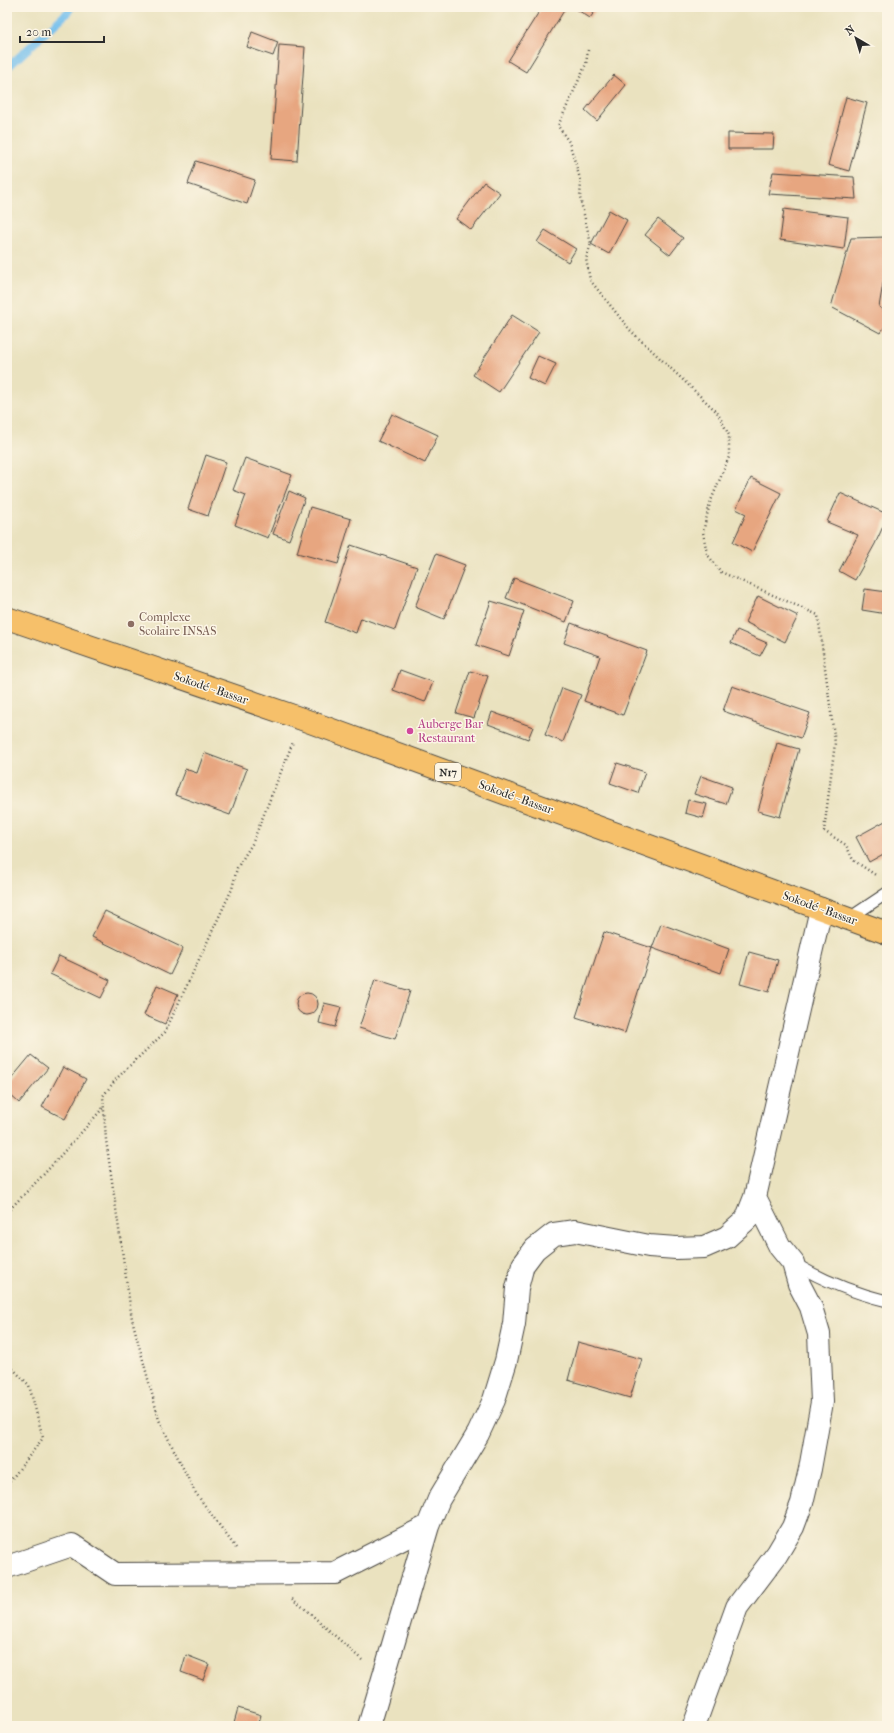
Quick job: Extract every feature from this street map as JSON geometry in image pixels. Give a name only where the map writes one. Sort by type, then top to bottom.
[{"type":"main road","name":"Sokodé - Bassar","points":[[7,618],[302,719],[887,933]]},
{"type":"street","points":[[369,1726],[428,1526],[439,1499],[478,1434],[494,1400],[506,1361],[514,1324],[517,1288],[523,1265],[535,1249],[554,1234],[575,1231],[648,1246],[676,1248],[704,1247],[727,1237],[746,1220],[755,1197],[821,909]]},
{"type":"street","points":[[694,1726],[737,1607],[777,1554],[793,1527],[802,1503],[810,1469],[822,1402],[820,1341],[812,1307],[799,1284],[793,1263],[780,1247],[755,1197]]},
{"type":"street","points":[[7,1567],[72,1545],[115,1574],[336,1573],[428,1526]]},
{"type":"lane","points":[[848,919],[887,893]]},
{"type":"lane","points":[[793,1263],[820,1279],[887,1301]]},
{"type":"path","points":[[588,50],[586,64],[558,126],[569,142],[581,182],[580,198],[591,244],[586,259],[590,280],[630,330],[717,412],[729,435],[729,458],[710,503],[703,532],[707,554],[721,572],[818,615],[835,743],[824,831],[846,845],[853,860],[878,876],[881,881]]},
{"type":"path","points":[[302,719],[252,844],[236,868],[232,889],[165,1032],[117,1078],[103,1096],[106,1140],[132,1320],[159,1420],[196,1492],[254,1574],[304,1608],[363,1661],[386,1668]]},
{"type":"path","points":[[7,1212],[104,1108]]},
{"type":"path","points":[[7,1363],[29,1385],[43,1438],[7,1485]]},
{"type":"building","points":[[542,7],[562,7],[565,9],[526,72],[508,61]]},
{"type":"building","points":[[573,7],[598,7],[590,18]]},
{"type":"building","points":[[252,32],[278,42],[273,56],[247,47]]},
{"type":"building","points":[[279,45],[305,47],[297,161],[271,159]]},
{"type":"building","points":[[614,75],[626,85],[597,121],[585,110]]},
{"type":"building","points":[[846,97],[867,103],[849,171],[828,165]]},
{"type":"building","points":[[728,133],[774,134],[773,149],[728,149]]},
{"type":"building","points":[[196,161],[255,180],[247,204],[188,184]]},
{"type":"building","points":[[773,172],[854,177],[856,199],[768,194]]},
{"type":"building","points":[[484,182],[500,193],[471,230],[456,219]]},
{"type":"building","points":[[784,209],[848,217],[844,249],[780,240]]},
{"type":"building","points":[[609,210],[627,220],[609,254],[591,244]]},
{"type":"building","points":[[658,219],[683,238],[670,255],[645,235]]},
{"type":"building","points":[[545,230],[576,249],[568,262],[537,242]]},
{"type":"building","points":[[887,237],[887,272],[885,272],[879,307],[887,313],[887,324],[880,333],[831,307],[851,238]]},
{"type":"building","points":[[512,315],[539,332],[499,392],[473,375]]},
{"type":"building","points":[[538,356],[556,364],[545,386],[528,378]]},
{"type":"building","points":[[392,414],[438,435],[425,463],[378,441]]},
{"type":"building","points":[[206,455],[226,462],[208,516],[188,509]]},
{"type":"building","points":[[245,458],[292,475],[268,538],[235,525],[246,495],[233,490]]},
{"type":"building","points":[[751,478],[781,493],[752,552],[733,542],[746,514],[736,509]]},
{"type":"building","points":[[289,491],[305,498],[289,540],[273,534]]},
{"type":"building","points":[[840,493],[887,514],[887,518],[875,544],[855,580],[839,571],[858,535],[827,522]]},
{"type":"building","points":[[310,507],[351,519],[338,564],[297,553]]},
{"type":"building","points":[[351,545],[417,567],[395,630],[361,618],[356,633],[325,622]]},
{"type":"building","points":[[436,554],[465,565],[444,619],[415,607]]},
{"type":"building","points":[[514,578],[574,601],[566,622],[506,598]]},
{"type":"building","points":[[865,589],[887,592],[887,614],[862,610]]},
{"type":"building","points":[[758,596],[798,616],[785,642],[745,622]]},
{"type":"building","points":[[491,601],[524,611],[509,656],[476,645]]},
{"type":"building","points":[[571,623],[647,651],[623,715],[584,701],[600,656],[564,643]]},
{"type":"building","points":[[737,630],[767,643],[760,656],[731,643]]},
{"type":"building","points":[[400,670],[433,682],[425,702],[393,690]]},
{"type":"building","points":[[470,671],[488,676],[474,718],[456,713]]},
{"type":"building","points":[[732,686],[810,713],[801,738],[723,711]]},
{"type":"building","points":[[562,688],[581,695],[563,742],[545,735]]},
{"type":"building","points":[[492,712],[533,727],[528,739],[488,724]]},
{"type":"building","points":[[777,743],[799,749],[780,817],[758,811]]},
{"type":"building","points":[[204,753],[247,769],[230,815],[175,795],[185,769],[197,773]]},
{"type":"building","points":[[617,763],[645,772],[638,793],[610,783]]},
{"type":"building","points":[[701,776],[732,787],[726,804],[694,794]]},
{"type":"building","points":[[688,800],[707,804],[703,818],[685,813]]},
{"type":"building","points":[[887,820],[887,852],[869,862],[856,837]]},
{"type":"building","points":[[105,911],[183,948],[170,975],[92,937]]},
{"type":"building","points":[[661,924],[729,949],[721,973],[652,948]]},
{"type":"building","points":[[604,932],[652,948],[625,1033],[576,1017]]},
{"type":"building","points":[[749,952],[778,960],[769,992],[740,984]]},
{"type":"building","points":[[59,956],[110,980],[101,998],[50,974]]},
{"type":"building","points":[[375,980],[410,991],[395,1039],[359,1028]]},
{"type":"building","points":[[157,985],[178,994],[165,1024],[144,1015]]},
{"type":"building","points":[[307,993],[311,994],[317,1000],[317,1008],[311,1014],[307,1015],[303,1014],[297,1008],[296,1004],[297,1000],[303,994]]},
{"type":"building","points":[[324,1003],[341,1007],[335,1027],[319,1023]]},
{"type":"building","points":[[31,1055],[48,1068],[19,1103],[7,1092],[7,1084]]},
{"type":"building","points":[[63,1067],[86,1079],[65,1119],[42,1107]]},
{"type":"building","points":[[578,1342],[642,1359],[630,1398],[568,1380]]},
{"type":"building","points":[[186,1655],[209,1664],[203,1680],[181,1672]]},
{"type":"building","points":[[238,1708],[261,1715],[258,1726],[233,1726]]},
{"type":"waterway","points":[[7,68],[68,12],[71,7]]},
{"type":"place","name":"Complexe Scolaire INSAS","points":[[131,624]]},
{"type":"place","name":"Auberge Bar Restaurant","points":[[410,731]]}]
